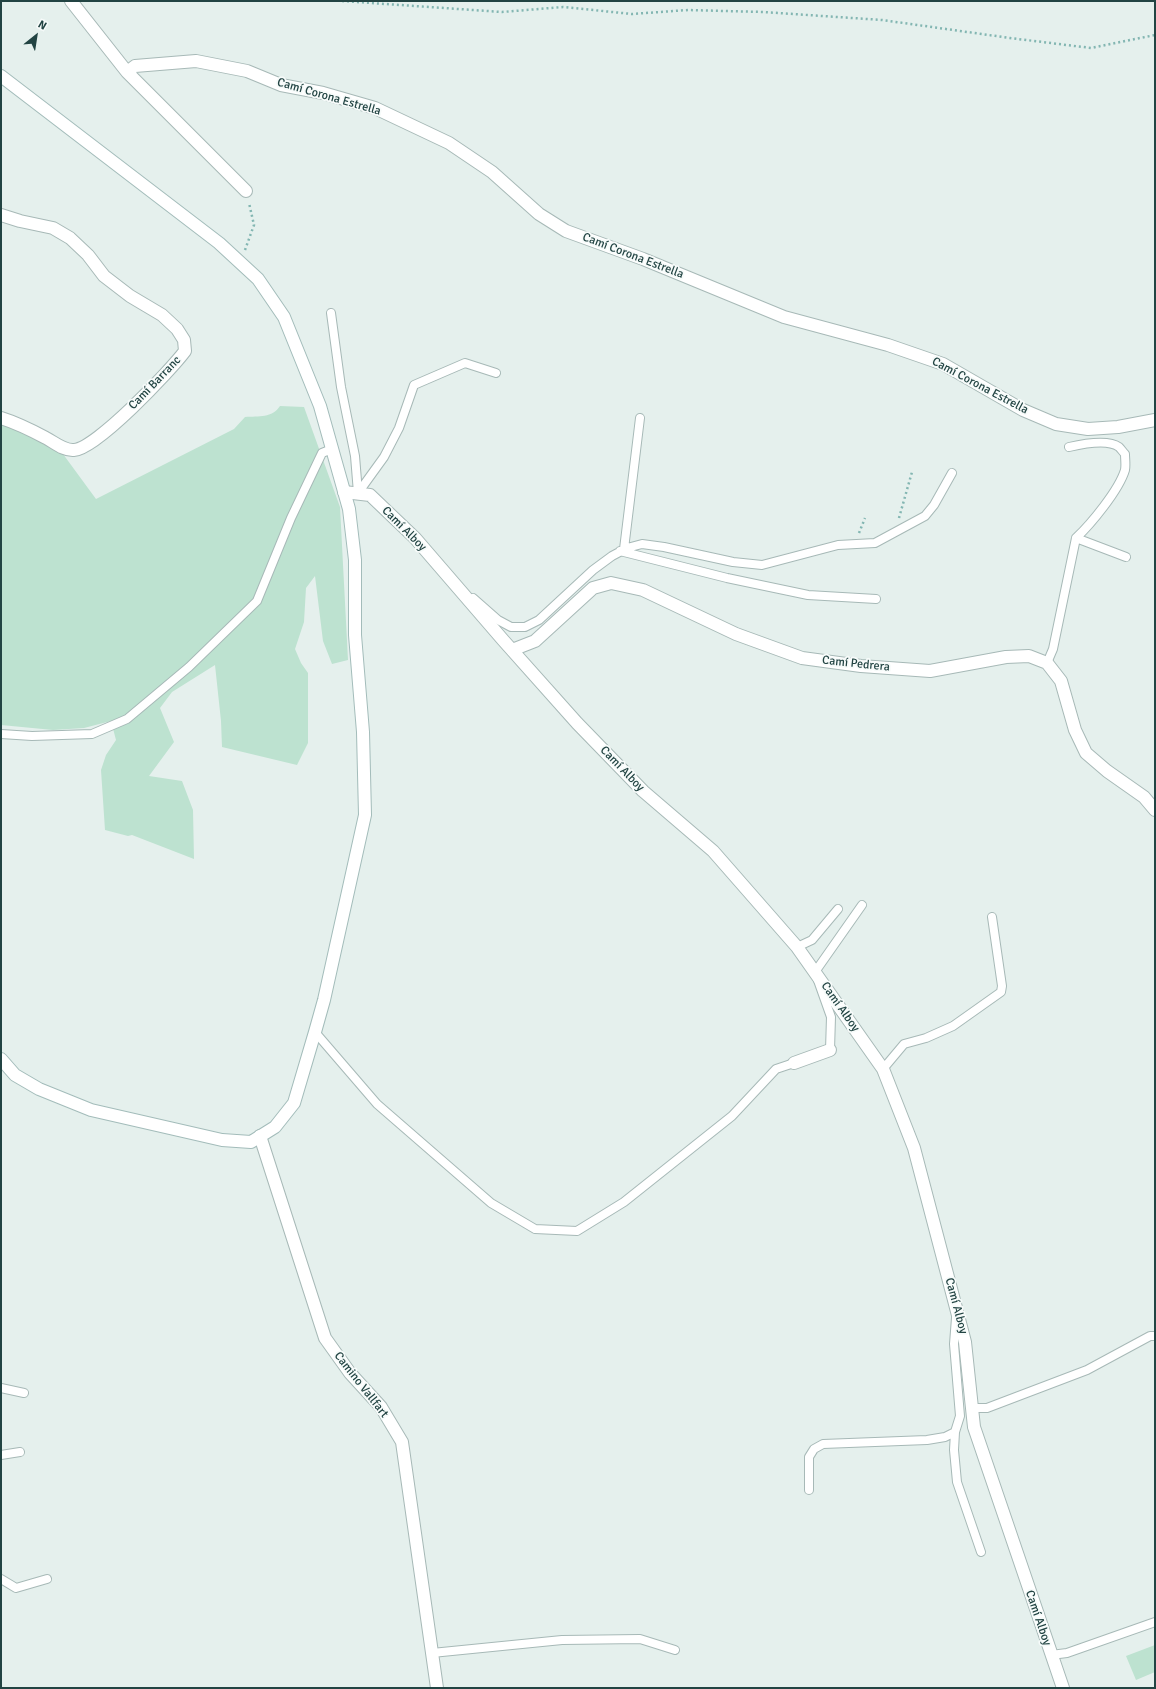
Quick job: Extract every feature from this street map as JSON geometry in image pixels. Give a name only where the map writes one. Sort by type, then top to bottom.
[{"type":"street","points":[[71,1],[127,72],[246,191]]},
{"type":"street","name":"Camí Corona Estrella","points":[[127,72],[135,66],[196,62],[247,71],[281,85],[323,93],[375,108],[449,144],[492,172],[540,214],[566,231],[643,259],[784,317],[888,345],[943,364],[1023,410],[1056,424],[1088,429],[1118,427],[1155,420]]},
{"type":"street","points":[[1,76],[219,243],[258,279],[284,317],[320,406],[349,508],[355,560],[356,635],[363,732],[365,815],[324,1000],[315,1032],[294,1103],[275,1127],[251,1142],[222,1140],[91,1110],[39,1089],[15,1075],[1,1059]]},
{"type":"street","name":"Camí Barranc","points":[[1,215],[20,221],[53,228],[70,238],[88,255],[104,276],[130,296],[162,315],[177,329],[184,340],[185,351],[174,366],[136,404],[84,446],[74,450],[63,448],[15,423],[1,418]]},
{"type":"street","name":"Camí Alboy","points":[[344,492],[370,495],[415,538],[577,723],[644,791],[713,851],[797,947],[883,1069],[914,1148],[965,1342],[974,1427],[1063,1688]]},
{"type":"street","name":"Camí Pedrera","points":[[512,650],[535,641],[593,588],[611,583],[643,590],[736,634],[802,658],[861,666],[930,671],[1006,657],[1030,656],[1047,663]]},
{"type":"street","points":[[1047,663],[1061,681],[1075,730],[1086,753],[1107,771],[1144,797],[1155,810]]},
{"type":"street","points":[[794,1063],[830,1050]]},
{"type":"street","name":"Camino Vallfart","points":[[260,1136],[325,1338],[350,1373],[381,1407],[402,1442],[437,1688]]},
{"type":"lane","points":[[330,313],[341,386],[355,456],[358,494]]},
{"type":"lane","points":[[358,494],[384,456],[399,428],[414,385],[465,363],[496,373]]},
{"type":"lane","points":[[622,550],[640,418]]},
{"type":"lane","points":[[1047,663],[1053,650],[1076,538],[1086,529],[1118,485],[1125,469],[1125,454],[1118,446],[1104,442],[1081,444],[1070,447]]},
{"type":"lane","points":[[1,734],[32,736],[92,734],[127,720],[189,667],[257,601],[291,518],[322,453],[332,449]]},
{"type":"lane","points":[[451,580],[498,620],[511,627],[525,627],[539,620],[593,570],[622,550],[642,544],[664,547],[733,562],[762,565],[838,546],[875,543],[925,516],[934,505],[952,473]]},
{"type":"lane","points":[[1076,538],[1126,557]]},
{"type":"lane","points":[[622,550],[726,578],[808,595],[876,600]]},
{"type":"lane","points":[[830,1050],[831,1017],[816,972],[862,905]]},
{"type":"lane","points":[[797,947],[812,940],[838,909]]},
{"type":"lane","points":[[883,1069],[904,1044],[926,1038],[953,1026],[1001,992],[1002,986],[992,917]]},
{"type":"lane","points":[[315,1032],[377,1104],[491,1203],[535,1229],[577,1231],[624,1202],[732,1116],[776,1070],[794,1063]]},
{"type":"lane","points":[[956,1310],[954,1344],[960,1416],[955,1432],[954,1450],[957,1482],[982,1552]]},
{"type":"lane","points":[[972,1408],[987,1408],[1086,1370],[1150,1336],[1155,1336]]},
{"type":"lane","points":[[1,1388],[24,1394]]},
{"type":"lane","points":[[810,1490],[809,1457],[814,1449],[823,1444],[927,1440],[945,1437],[955,1432]]},
{"type":"lane","points":[[1,1455],[20,1452]]},
{"type":"lane","points":[[1,1579],[16,1588],[47,1578]]},
{"type":"lane","points":[[1051,1655],[1067,1653],[1155,1622]]},
{"type":"lane","points":[[432,1654],[562,1640],[640,1639],[675,1650]]},
{"type":"path","points":[[342,1],[502,12],[563,7],[632,14],[688,10],[763,12],[882,20],[1091,48],[1155,35]]},
{"type":"path","points":[[240,263],[254,225],[246,191]]},
{"type":"path","points":[[894,534],[912,472]]},
{"type":"green space","points":[[280,406],[304,407],[340,507],[348,660],[332,664],[323,641],[315,576],[306,588],[304,622],[295,649],[301,663],[308,673],[308,743],[297,765],[222,747],[221,721],[215,665],[172,692],[160,708],[174,742],[149,776],[182,781],[193,810],[194,859],[132,835],[128,836],[105,830],[101,770],[106,755],[116,740],[111,721],[84,728],[53,730],[1,725],[1,424],[16,428],[63,454],[96,499],[234,429],[245,417],[273,413]]},
{"type":"green space","points":[[1155,1645],[1155,1672],[1136,1680],[1126,1656]]}]
